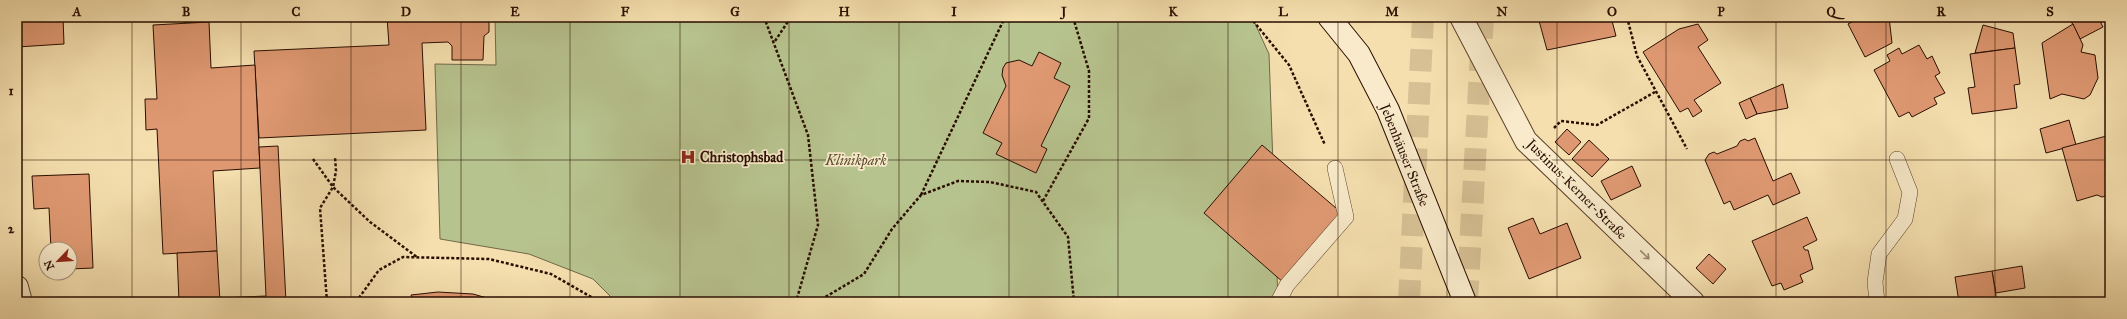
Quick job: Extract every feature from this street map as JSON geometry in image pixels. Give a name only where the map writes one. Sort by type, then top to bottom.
[{"type":"street","name":"Jebenhäuser Straße","points":[[1329,17],[1359,54],[1388,110],[1464,302]]},
{"type":"street","name":"Justinus-Kerner-Straße","points":[[1461,17],[1530,144],[1693,302]]},
{"type":"street","points":[[17,287],[21,302]]},
{"type":"lane","points":[[1877,302],[1875,282],[1879,254],[1905,219],[1910,192],[1897,158]]},
{"type":"lane","points":[[1278,302],[1287,285],[1346,217],[1335,168]]},
{"type":"path","points":[[764,17],[808,136],[818,226],[796,302]]},
{"type":"path","points":[[774,42],[791,17]]},
{"type":"path","points":[[817,302],[864,274],[892,229],[921,195],[1005,17]]},
{"type":"path","points":[[1043,200],[1089,118],[1089,70],[1073,17]]},
{"type":"path","points":[[1250,17],[1289,65],[1335,168]]},
{"type":"path","points":[[1627,17],[1637,56],[1687,149]]},
{"type":"path","points":[[1530,144],[1561,121],[1597,125],[1655,92]]},
{"type":"path","points":[[327,302],[320,208],[333,188],[336,171],[335,157]]},
{"type":"path","points":[[313,159],[333,188],[370,222],[417,257]]},
{"type":"path","points":[[921,195],[958,181],[990,182],[1036,192],[1068,237],[1074,302]]},
{"type":"path","points":[[356,302],[379,270],[403,257],[489,259],[551,274],[600,302]]},
{"type":"green space","name":"Klinikpark","points":[[495,17],[1252,17],[1269,54],[1278,302],[616,302],[593,279],[529,254],[440,239],[435,64],[496,65]]},
{"type":"building","points":[[17,17],[63,17],[64,44],[17,47]]},
{"type":"building","points":[[184,17],[197,17],[197,22],[184,23]]},
{"type":"building","points":[[387,17],[488,17],[489,19],[489,32],[484,36],[483,60],[452,60],[452,46],[448,42],[422,43],[426,130],[259,138],[254,51],[389,45]]},
{"type":"building","points":[[1538,17],[1611,17],[1616,36],[1547,50]]},
{"type":"building","points":[[1861,17],[1889,17],[1892,43],[1865,57],[1848,24]]},
{"type":"building","points":[[2069,17],[2098,17],[2103,27],[2080,39]]},
{"type":"building","points":[[209,22],[211,68],[255,65],[260,168],[213,171],[217,251],[163,254],[157,129],[146,130],[145,99],[157,99],[153,25]]},
{"type":"building","points":[[1698,24],[1708,40],[1698,47],[1721,83],[1694,100],[1702,111],[1693,117],[1688,108],[1680,112],[1643,52],[1679,29]]},
{"type":"building","points":[[2073,24],[2083,45],[2081,52],[2095,55],[2098,78],[2090,95],[2084,99],[2062,94],[2050,99],[2042,43]]},
{"type":"building","points":[[1983,25],[2013,33],[2015,48],[1975,53]]},
{"type":"building","points":[[1919,45],[1927,59],[1932,56],[1940,73],[1935,76],[1945,93],[1934,98],[1937,104],[1912,117],[1909,112],[1899,117],[1874,70],[1890,61],[1887,55],[1899,48],[1902,54]]},
{"type":"building","points":[[2015,48],[2020,84],[2014,85],[2017,108],[1972,114],[1968,88],[1975,87],[1970,54]]},
{"type":"building","points":[[1039,52],[1061,63],[1054,78],[1070,86],[1041,146],[1047,149],[1036,173],[996,154],[1002,143],[983,133],[1006,86],[1002,75],[1003,68],[1006,63],[1019,60],[1032,66]]},
{"type":"building","points":[[1783,84],[1788,108],[1757,114],[1750,98]]},
{"type":"building","points":[[1750,98],[1757,114],[1746,119],[1739,103]]},
{"type":"building","points":[[2069,120],[2076,145],[2046,153],[2040,129]]},
{"type":"building","points":[[1567,129],[1581,142],[1569,155],[1555,142]]},
{"type":"building","points":[[2110,135],[2110,167],[2108,167],[2110,195],[2102,197],[2097,195],[2077,201],[2062,148]]},
{"type":"building","points":[[1755,138],[1773,181],[1791,173],[1800,193],[1773,205],[1768,195],[1734,210],[1730,201],[1724,204],[1705,160],[1709,154],[1714,152],[1717,154],[1737,146],[1740,141],[1745,139],[1748,141]]},
{"type":"building","points":[[1589,140],[1609,159],[1592,177],[1572,159]]},
{"type":"building","points":[[1262,145],[1343,214],[1284,283],[1204,213]]},
{"type":"building","points":[[278,146],[286,302],[220,302],[220,298],[266,296],[259,147]]},
{"type":"building","points":[[1632,166],[1641,186],[1611,200],[1601,181]]},
{"type":"building","points":[[89,174],[93,268],[78,269],[78,241],[51,241],[49,208],[34,209],[32,176]]},
{"type":"building","points":[[1807,217],[1817,240],[1803,247],[1805,250],[1808,250],[1813,269],[1800,275],[1803,282],[1784,290],[1781,283],[1772,286],[1752,241]]},
{"type":"building","points":[[1533,218],[1540,234],[1567,223],[1581,258],[1529,279],[1508,228]]},
{"type":"building","points":[[217,251],[220,302],[163,302],[179,301],[177,253]]},
{"type":"building","points":[[1709,254],[1726,269],[1713,284],[1696,268]]},
{"type":"building","points":[[2022,266],[2025,288],[1996,293],[1992,271]]},
{"type":"building","points":[[1992,271],[1997,302],[1959,302],[1955,277]]},
{"type":"building","points":[[438,292],[473,294],[501,302],[409,302],[413,301],[411,295]]},
{"type":"tunnel","points":[[1409,302],[1423,17]]},
{"type":"tunnel","points":[[1467,302],[1483,17]]},
{"type":"place","name":"Christophsbad","points":[[688,157]]}]
